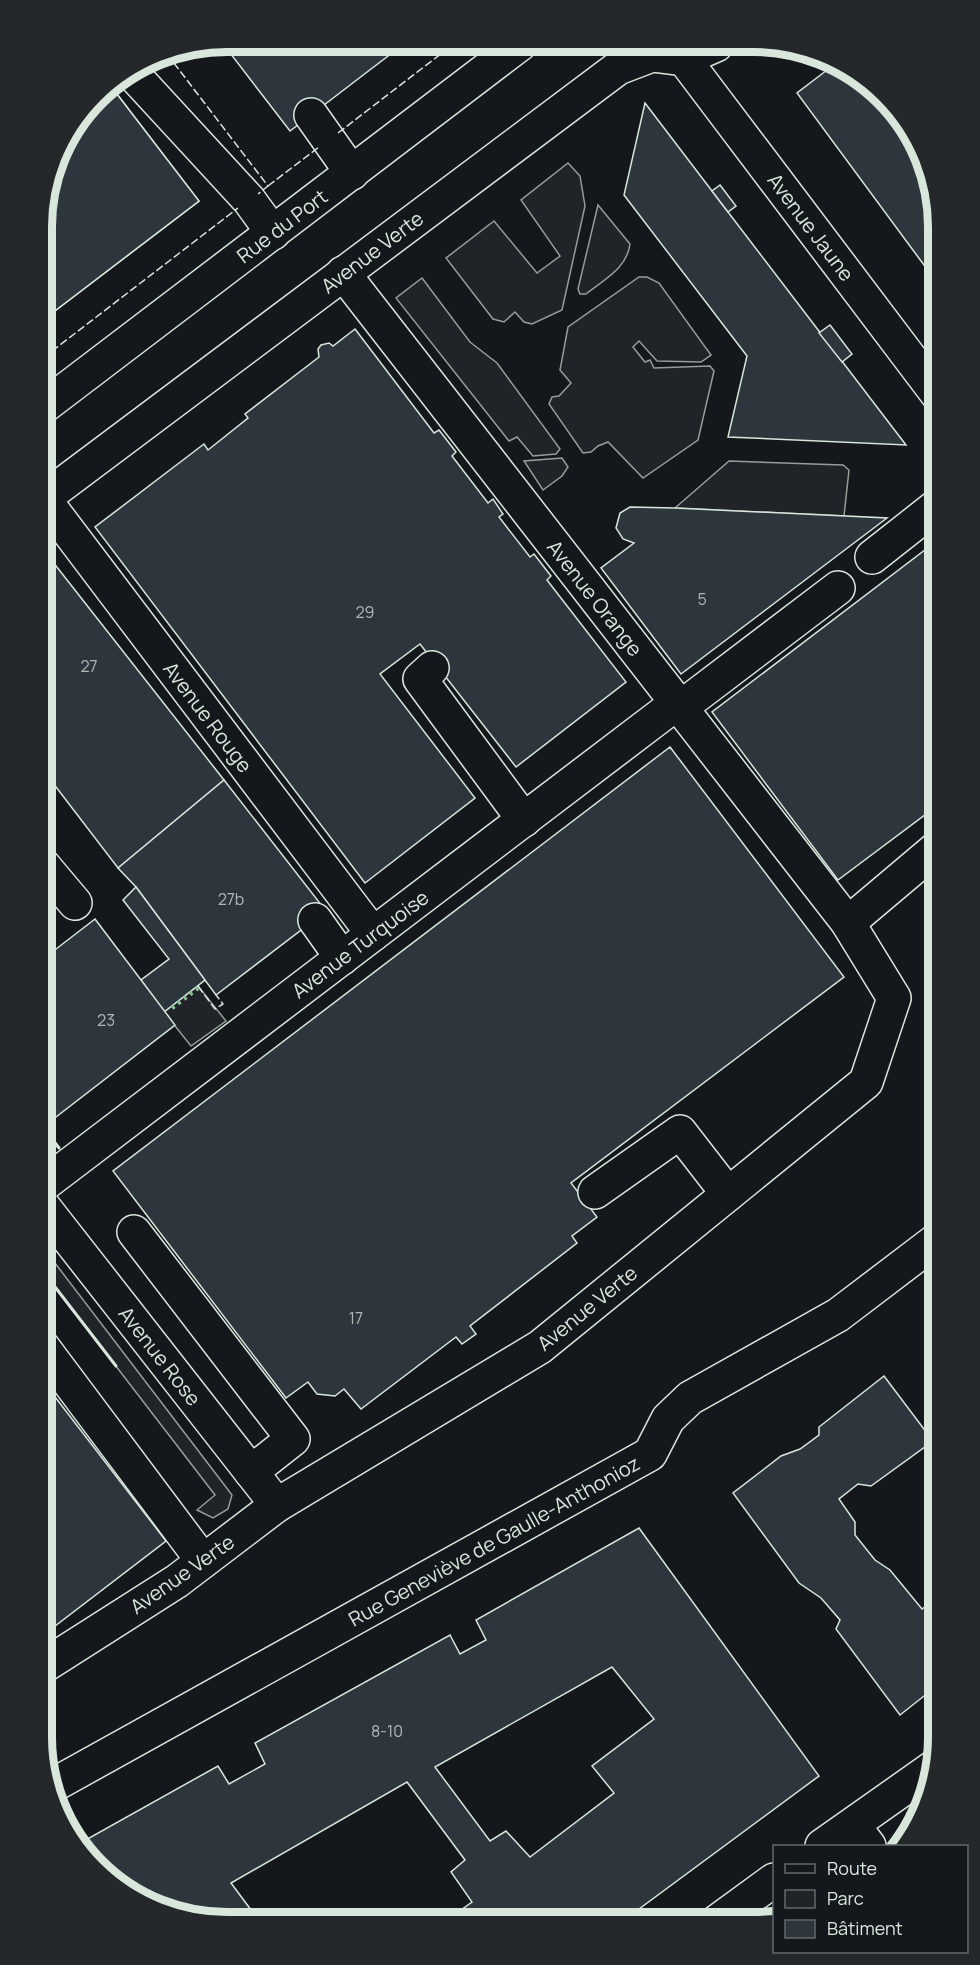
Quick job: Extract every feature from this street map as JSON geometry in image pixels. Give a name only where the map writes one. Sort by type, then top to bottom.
[{"type":"street","name":"Rue du Port","points":[[53,400],[510,52]]},
{"type":"street","points":[[684,59],[700,52]]},
{"type":"street","name":"Avenue Verte","points":[[53,492],[618,68],[652,55],[684,59]]},
{"type":"street","name":"Avenue Jaune","points":[[684,59],[928,382]]},
{"type":"street","points":[[153,70],[196,143]]},
{"type":"street","points":[[137,78],[249,200],[273,233]]},
{"type":"street","points":[[311,115],[352,173]]},
{"type":"street","name":"Avenue Orange","points":[[343,273],[848,923]]},
{"type":"street","name":"Avenue Rouge","points":[[53,512],[373,934]]},
{"type":"street","points":[[872,557],[928,513]]},
{"type":"street","name":"Avenue Turquoise","points":[[52,1178],[524,820],[838,588]]},
{"type":"street","points":[[432,668],[420,679],[524,820]]},
{"type":"street","points":[[848,923],[928,856]]},
{"type":"street","points":[[53,876],[75,903]]},
{"type":"street","points":[[315,920],[342,958]]},
{"type":"street","name":"Avenue Verte","points":[[52,1661],[177,1581],[277,1505],[540,1347],[866,1082],[894,998],[848,923]]},
{"type":"street","points":[[595,1192],[680,1132],[728,1194]]},
{"type":"street","name":"Avenue Rose","points":[[52,1218],[277,1505]]},
{"type":"street","points":[[134,1232],[322,1478]]},
{"type":"street","name":"Rue Geneviève de Gaulle-Anthonioz","points":[[59,1782],[650,1454],[668,1419],[690,1398],[838,1315],[927,1247]]},
{"type":"street","points":[[52,1360],[203,1561]]},
{"type":"street","points":[[251,1472],[293,1439]]},
{"type":"street","points":[[826,1845],[862,1836],[922,1778]]},
{"type":"street","points":[[730,1912],[773,1881]]},
{"type":"green space","points":[[568,163],[580,176],[585,206],[562,310],[532,324],[524,322],[515,312],[504,322],[493,319],[446,258],[494,221],[537,273],[560,256],[521,200]]},
{"type":"green space","points":[[598,205],[630,244],[625,260],[614,272],[586,294],[580,294],[578,289]]},
{"type":"green space","points":[[639,277],[647,277],[659,283],[711,355],[701,362],[657,361],[639,341],[633,347],[645,362],[650,360],[654,368],[710,366],[714,371],[698,440],[643,478],[608,442],[591,452],[583,453],[549,404],[552,397],[559,396],[571,383],[560,370],[568,327]]},
{"type":"green space","points":[[422,278],[470,342],[497,363],[560,449],[556,454],[533,456],[517,437],[509,441],[396,298]]},
{"type":"green space","points":[[562,458],[568,467],[562,476],[543,490],[524,461]]},
{"type":"green space","points":[[729,461],[843,465],[849,470],[844,516],[675,508]]},
{"type":"green space","points":[[198,986],[226,1021],[191,1046],[164,1012]]},
{"type":"green space","points":[[52,1260],[232,1495],[228,1509],[213,1518],[197,1510],[215,1495],[52,1283]]},
{"type":"building","points":[[231,52],[393,52],[290,131]]},
{"type":"building","points":[[827,70],[850,82],[868,96],[898,130],[922,182],[928,228],[928,270],[797,93]]},
{"type":"building","points":[[116,93],[199,201],[53,312],[53,216],[58,182],[66,161],[82,130]]},
{"type":"building","points":[[116,93],[199,201],[53,312],[53,216],[58,182],[82,130]]},
{"type":"building","points":[[645,103],[906,445],[728,437],[747,356],[624,195]]},
{"type":"building","points":[[720,185],[736,206],[728,212],[712,191]]},
{"type":"building","points":[[830,325],[852,354],[842,362],[819,333]]},
{"type":"building","points":[[355,329],[434,433],[439,430],[456,452],[452,456],[488,503],[493,499],[503,514],[499,517],[530,557],[534,554],[551,576],[547,580],[626,682],[516,767],[420,644],[380,674],[475,798],[365,883],[95,527],[204,444],[208,450],[248,418],[245,414],[319,357],[318,349],[321,345],[329,343],[333,346]]},
{"type":"building","points":[[630,507],[887,518],[681,674],[601,568],[634,543],[623,539],[616,528],[620,513]]},
{"type":"building","points":[[928,548],[928,813],[838,880],[712,712]]},
{"type":"building","points":[[53,562],[224,780],[118,868],[53,783]]},
{"type":"building","points":[[670,747],[844,977],[571,1183],[597,1217],[572,1236],[577,1243],[470,1326],[476,1334],[462,1344],[456,1337],[361,1409],[344,1389],[335,1396],[317,1394],[308,1382],[286,1398],[113,1171]]},
{"type":"building","points":[[224,780],[326,911],[216,995],[136,887],[118,868]]},
{"type":"building","points":[[136,887],[205,980],[164,1012],[141,980],[169,959],[123,900]]},
{"type":"building","points":[[95,919],[175,1025],[52,1120],[53,952]]},
{"type":"building","points":[[884,1376],[927,1433],[927,1445],[871,1486],[858,1484],[839,1499],[855,1522],[855,1535],[875,1560],[890,1570],[922,1609],[927,1605],[927,1694],[900,1715],[836,1629],[840,1620],[821,1598],[799,1583],[733,1493],[781,1456],[800,1449],[819,1435],[819,1427]]},
{"type":"building","points":[[52,1393],[166,1541],[52,1628]]},
{"type":"building","points":[[639,1528],[819,1776],[635,1912],[458,1912],[472,1902],[451,1872],[465,1860],[407,1782],[231,1883],[253,1912],[205,1911],[182,1907],[161,1899],[121,1876],[96,1853],[86,1840],[218,1766],[229,1784],[265,1764],[255,1743],[450,1635],[460,1654],[486,1640],[476,1620]],"holes":[[[612,1667],[654,1719],[592,1766],[614,1793],[530,1857],[506,1831],[490,1841],[435,1767]]]},
{"type":"hedge","points":[[172,1008],[198,988]]},
{"type":"fence","points":[[338,133],[443,52]]},
{"type":"fence","points":[[173,61],[268,186],[258,194]]},
{"type":"fence","points":[[268,186],[319,147]]},
{"type":"fence","points":[[53,350],[238,208]]},
{"type":"fence","points":[[198,986],[215,1009],[223,1004],[216,995]]},
{"type":"wall","points":[[52,1139],[59,1148]]},
{"type":"wall","points":[[52,1283],[116,1366]]}]
